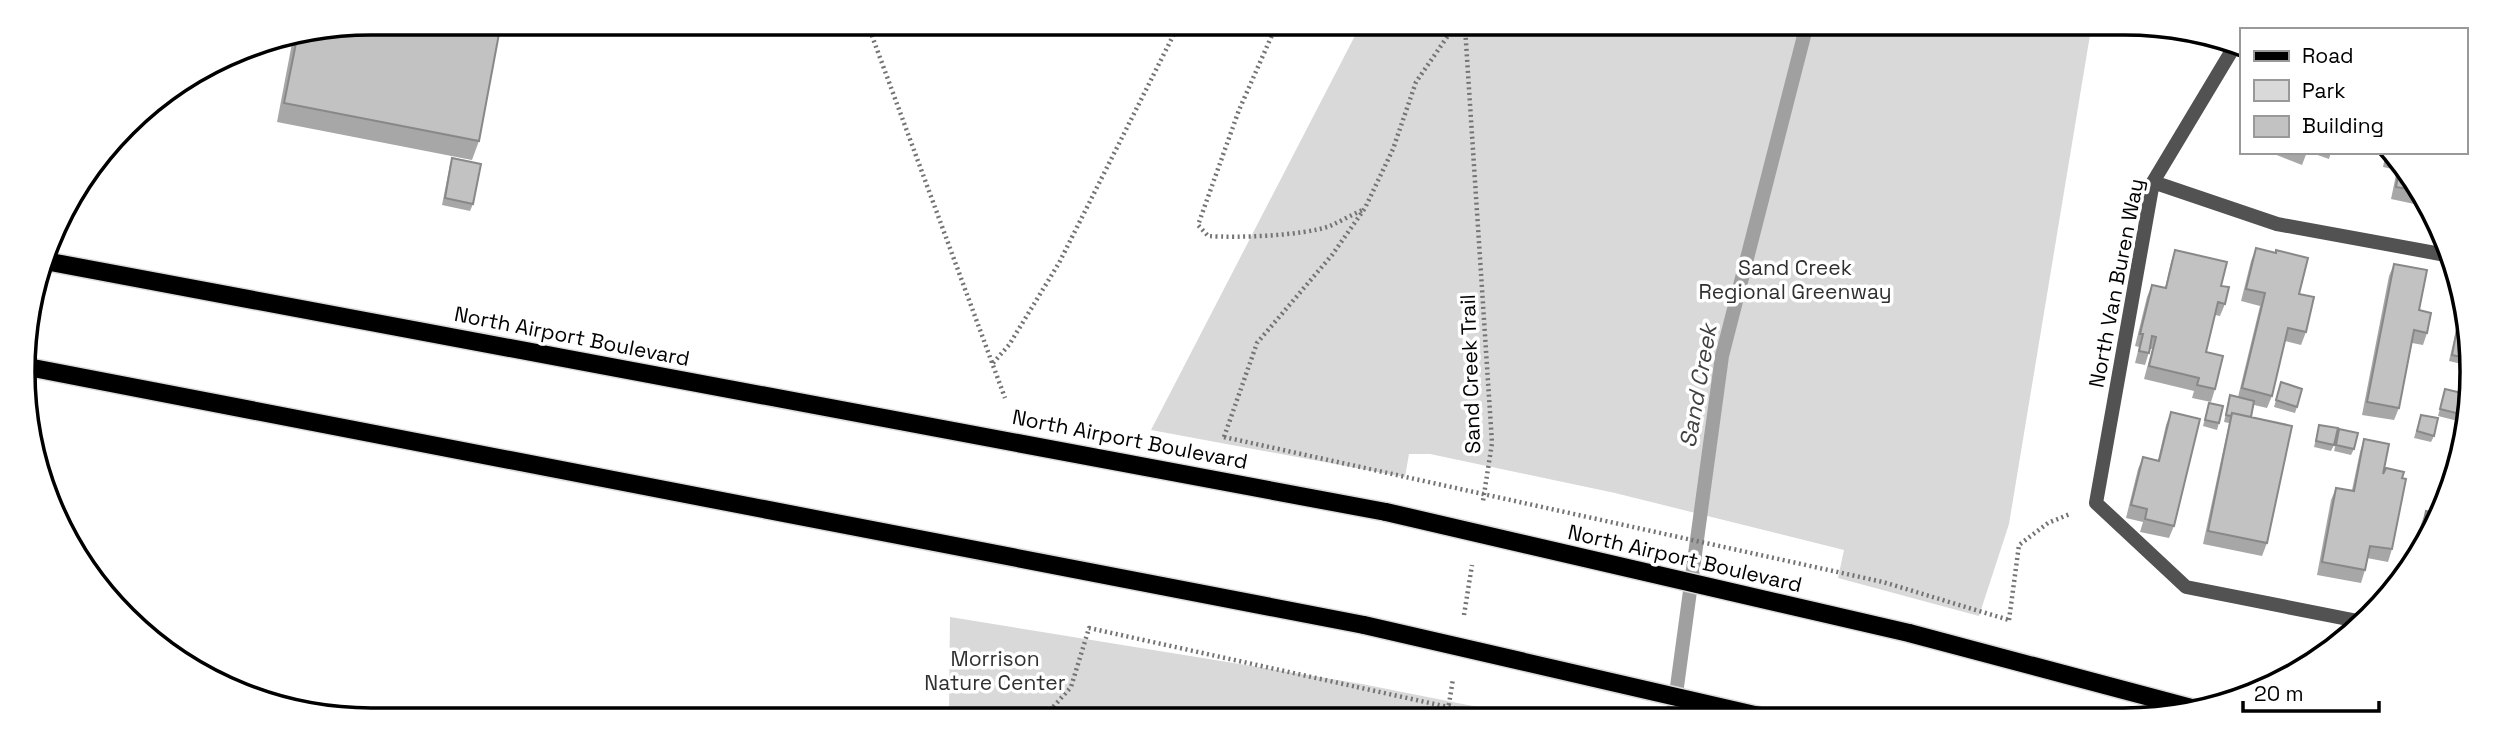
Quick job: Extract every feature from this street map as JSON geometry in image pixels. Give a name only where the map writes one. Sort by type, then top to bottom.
[{"type":"main road","name":"North Airport Boulevard","points":[[53,262],[1386,512],[1909,633],[2176,704]]},
{"type":"main road","points":[[35,368],[1364,625],[1724,708]]},
{"type":"street","name":"North Van Buren Way","points":[[2231,53],[2153,182],[2096,503],[2186,587],[2350,619]]},
{"type":"street","points":[[2153,182],[2277,224],[2438,254]]},
{"type":"path","points":[[872,35],[1005,398]]},
{"type":"path","points":[[993,363],[1009,345],[1059,263],[1173,35]]},
{"type":"path","points":[[1272,35],[1238,110],[1198,225],[1208,236],[1232,237],[1283,232],[1328,227],[1365,208]]},
{"type":"path","points":[[1448,35],[1416,82],[1393,149],[1365,208],[1332,255],[1257,343],[1224,437],[1884,582],[2010,620],[2018,545],[2048,523]]},
{"type":"path","name":"Sand Creek Trail","points":[[1466,35],[1492,443],[1481,511]]},
{"type":"path","points":[[1463,620],[1474,552]]},
{"type":"path","points":[[1052,708],[1071,687],[1088,628],[1453,708]]},
{"type":"path","points":[[1448,708],[1454,675]]},
{"type":"green space","name":"Sand Creek Regional Greenway","points":[[1355,35],[2090,35],[2009,524],[1979,616],[1838,578],[1844,550],[1615,493],[1430,454],[1409,454],[1405,477],[1151,430]]},
{"type":"green space","name":"Morrison Nature Center","points":[[950,617],[1362,684],[1483,708],[949,708]]},
{"type":"building","points":[[372,35],[499,35],[479,141],[284,103],[296,43]]},
{"type":"building","points":[[452,158],[481,164],[473,204],[445,198]]},
{"type":"building","points":[[2398,178],[2405,189],[2396,187]]},
{"type":"building","points":[[2256,248],[2308,258],[2299,294],[2314,297],[2306,332],[2288,328],[2272,396],[2242,388],[2265,293],[2246,289]]},
{"type":"building","points":[[2175,250],[2227,262],[2221,286],[2229,287],[2225,304],[2218,302],[2206,352],[2223,356],[2215,389],[2197,385],[2199,378],[2149,366],[2156,337],[2152,336],[2149,353],[2139,351],[2143,334],[2140,334],[2152,285],[2166,288]]},
{"type":"building","points":[[2394,264],[2427,270],[2419,310],[2431,313],[2427,333],[2414,330],[2399,408],[2367,402]]},
{"type":"building","points":[[2457,329],[2459,357],[2452,355]]},
{"type":"building","points":[[2281,382],[2302,389],[2297,407],[2276,400]]},
{"type":"building","points":[[2445,389],[2459,392],[2457,413],[2440,409]]},
{"type":"building","points":[[2230,395],[2254,401],[2251,417],[2232,413],[2231,416],[2226,415]]},
{"type":"building","points":[[2209,403],[2223,406],[2219,423],[2205,420]]},
{"type":"building","points":[[2171,412],[2200,419],[2174,526],[2145,519],[2147,509],[2131,505],[2143,457],[2159,461]]},
{"type":"building","points":[[2232,413],[2292,426],[2267,543],[2208,531]]},
{"type":"building","points":[[2421,415],[2438,418],[2434,436],[2417,431]]},
{"type":"building","points":[[2319,425],[2338,428],[2334,445],[2316,441]]},
{"type":"building","points":[[2339,429],[2358,433],[2354,449],[2336,445]]},
{"type":"building","points":[[2364,439],[2389,444],[2383,474],[2386,468],[2404,472],[2402,478],[2406,479],[2392,549],[2370,546],[2365,570],[2322,562],[2336,488],[2354,491]]},
{"type":"waterway","name":"Sand Creek","points":[[1674,708],[1722,356],[1804,35]]}]
